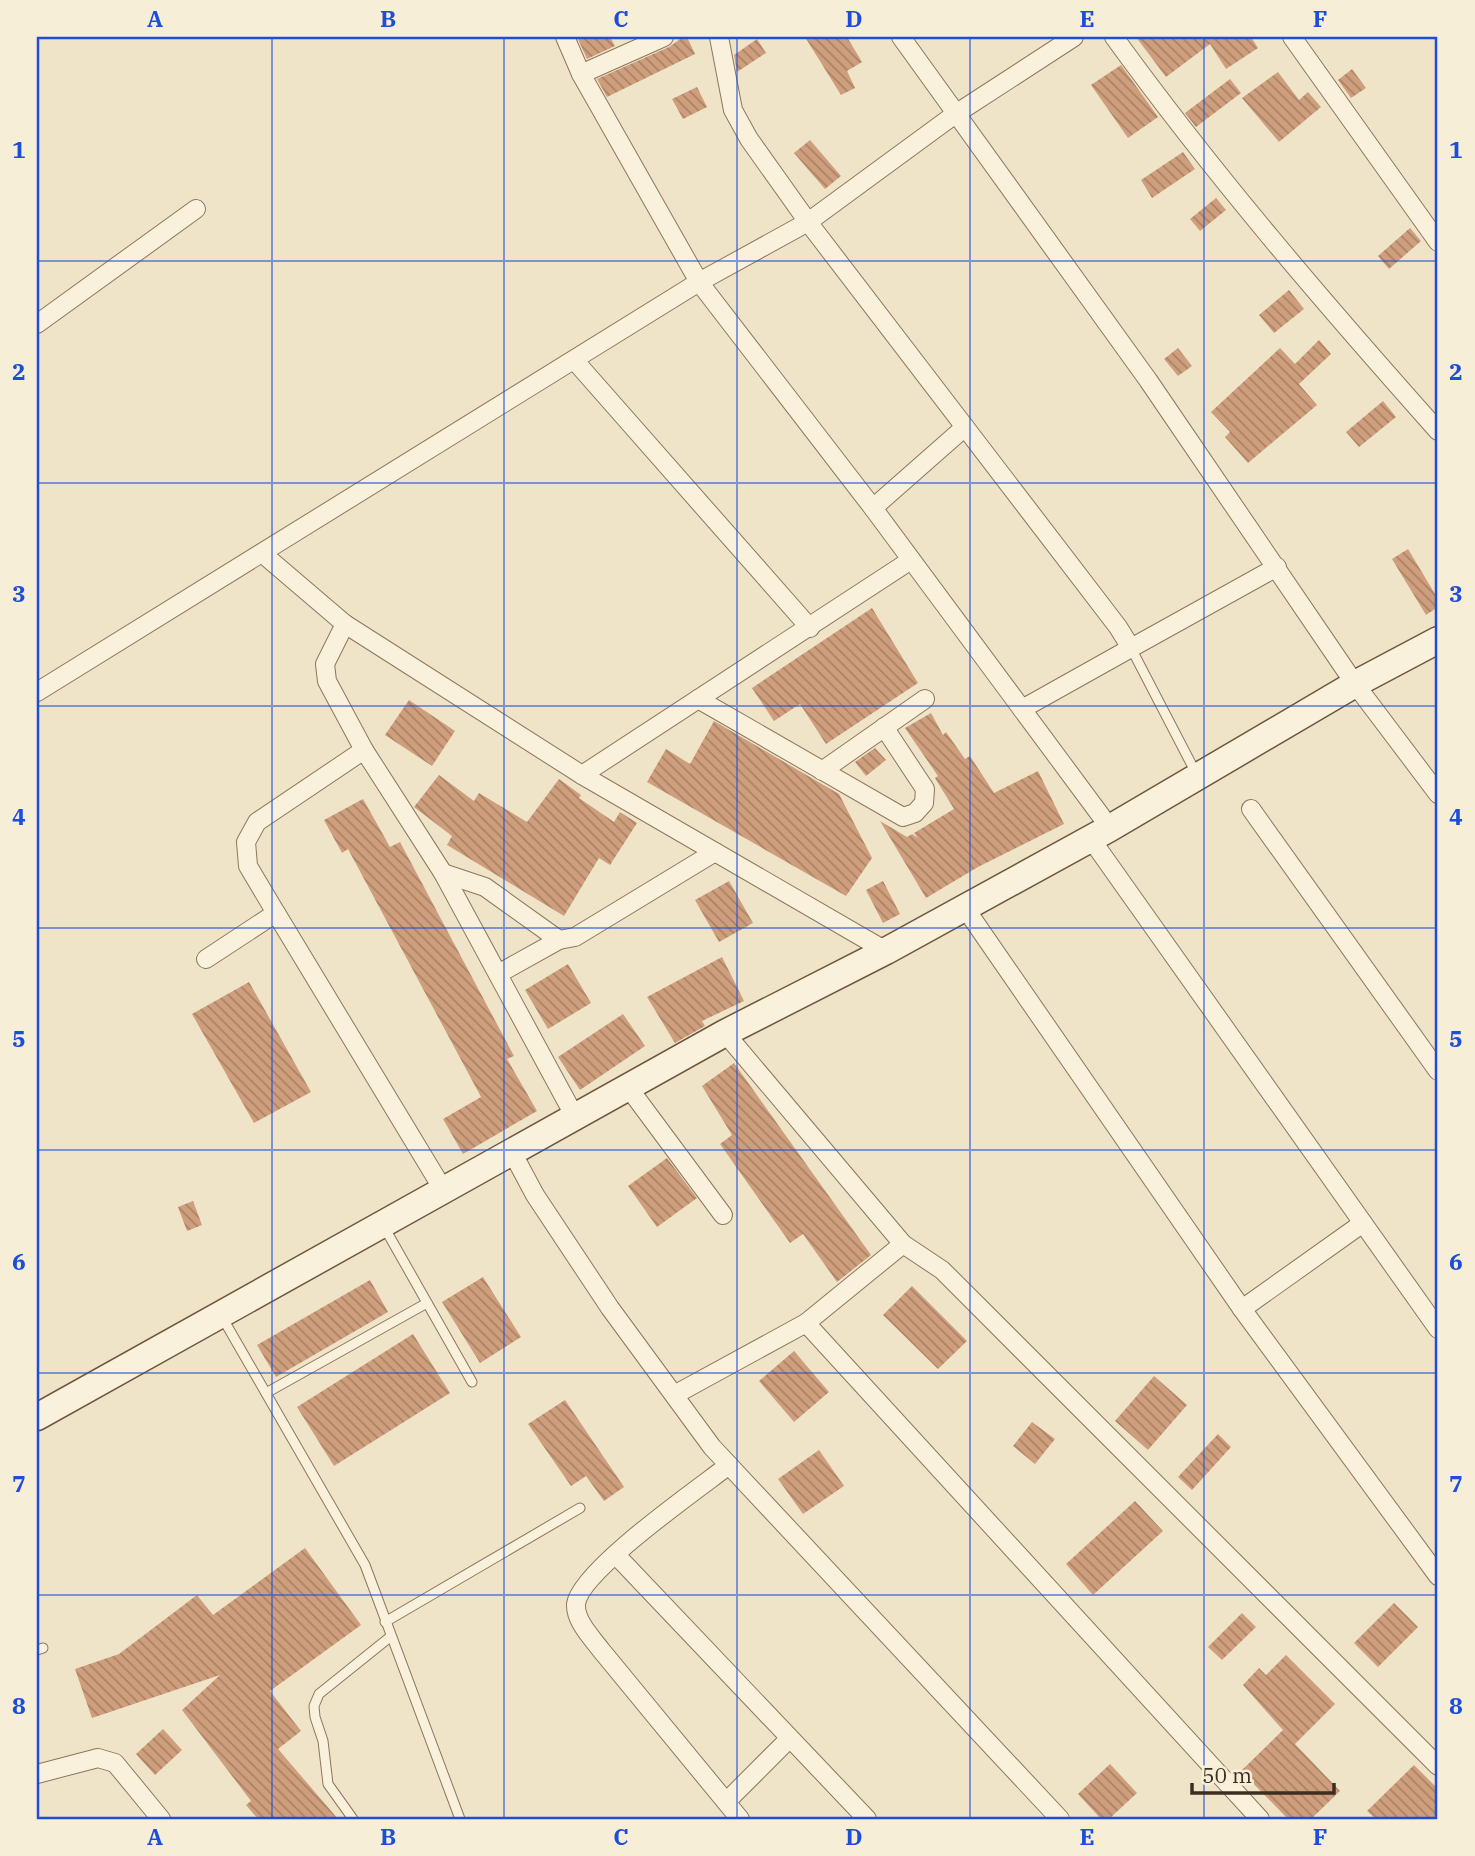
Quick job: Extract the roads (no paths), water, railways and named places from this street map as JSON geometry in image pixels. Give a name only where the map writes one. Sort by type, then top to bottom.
[{"type":"street","points":[[565,37],[581,74],[699,282],[873,508],[1022,709],[1100,833],[1363,1223],[1438,1329]]},
{"type":"street","points":[[581,74],[664,37]]},
{"type":"street","points":[[719,37],[733,110],[749,139],[808,222],[1118,627],[1130,648]]},
{"type":"street","points":[[901,37],[954,115],[1148,380],[1355,684],[1438,794]]},
{"type":"street","points":[[37,692],[699,282],[808,222],[954,115],[1074,37]]},
{"type":"street","points":[[1114,37],[1176,122],[1328,308],[1438,431]]},
{"type":"street","points":[[1292,37],[1438,242]]},
{"type":"street","points":[[37,324],[196,209]]},
{"type":"street","points":[[575,360],[810,628]]},
{"type":"street","points":[[873,508],[965,427]]},
{"type":"street","points":[[263,554],[345,624],[582,775],[886,951]]},
{"type":"street","points":[[582,775],[911,560]]},
{"type":"street","points":[[1022,709],[1277,567]]},
{"type":"street","points":[[345,624],[326,664],[327,681],[363,750],[443,873],[575,1117]]},
{"type":"street","points":[[37,1417],[725,1033],[965,908],[1100,833],[1355,684],[1438,640]]},
{"type":"street","points":[[698,699],[904,817],[915,813],[924,803],[925,789],[884,727]]},
{"type":"street","points":[[822,771],[925,699]]},
{"type":"street","points":[[363,750],[257,822],[246,842],[248,866],[444,1191]]},
{"type":"street","points":[[1251,809],[1438,1071]]},
{"type":"street","points":[[498,974],[559,940],[575,937],[715,852]]},
{"type":"street","points":[[443,873],[485,887],[559,940]]},
{"type":"street","points":[[965,908],[1242,1309],[1438,1576]]},
{"type":"street","points":[[206,959],[276,913]]},
{"type":"street","points":[[725,1033],[903,1244],[942,1270],[1438,1766]]},
{"type":"street","points":[[1423,1049],[1438,1039]]},
{"type":"street","points":[[628,1087],[723,1215]]},
{"type":"street","points":[[512,1152],[535,1195],[610,1308],[676,1394],[712,1447],[1060,1819]]},
{"type":"street","points":[[1242,1309],[1363,1223]]},
{"type":"street","points":[[676,1394],[806,1323],[903,1244]]},
{"type":"street","points":[[806,1323],[1260,1819]]},
{"type":"street","points":[[729,1465],[588,1580],[579,1592],[576,1608],[582,1625],[740,1819]]},
{"type":"street","points":[[616,1555],[867,1819]]},
{"type":"street","points":[[726,1802],[789,1739]]},
{"type":"street","points":[[37,1774],[98,1758],[115,1763],[161,1819]]},
{"type":"lane","points":[[1130,648],[1198,776]]},
{"type":"lane","points":[[383,1225],[472,1382]]},
{"type":"lane","points":[[266,1393],[428,1303]]},
{"type":"lane","points":[[221,1315],[365,1565],[460,1819]]},
{"type":"lane","points":[[385,1622],[580,1508]]},
{"type":"lane","points":[[353,1819],[328,1784],[323,1741],[314,1706],[320,1694],[390,1637]]}]
